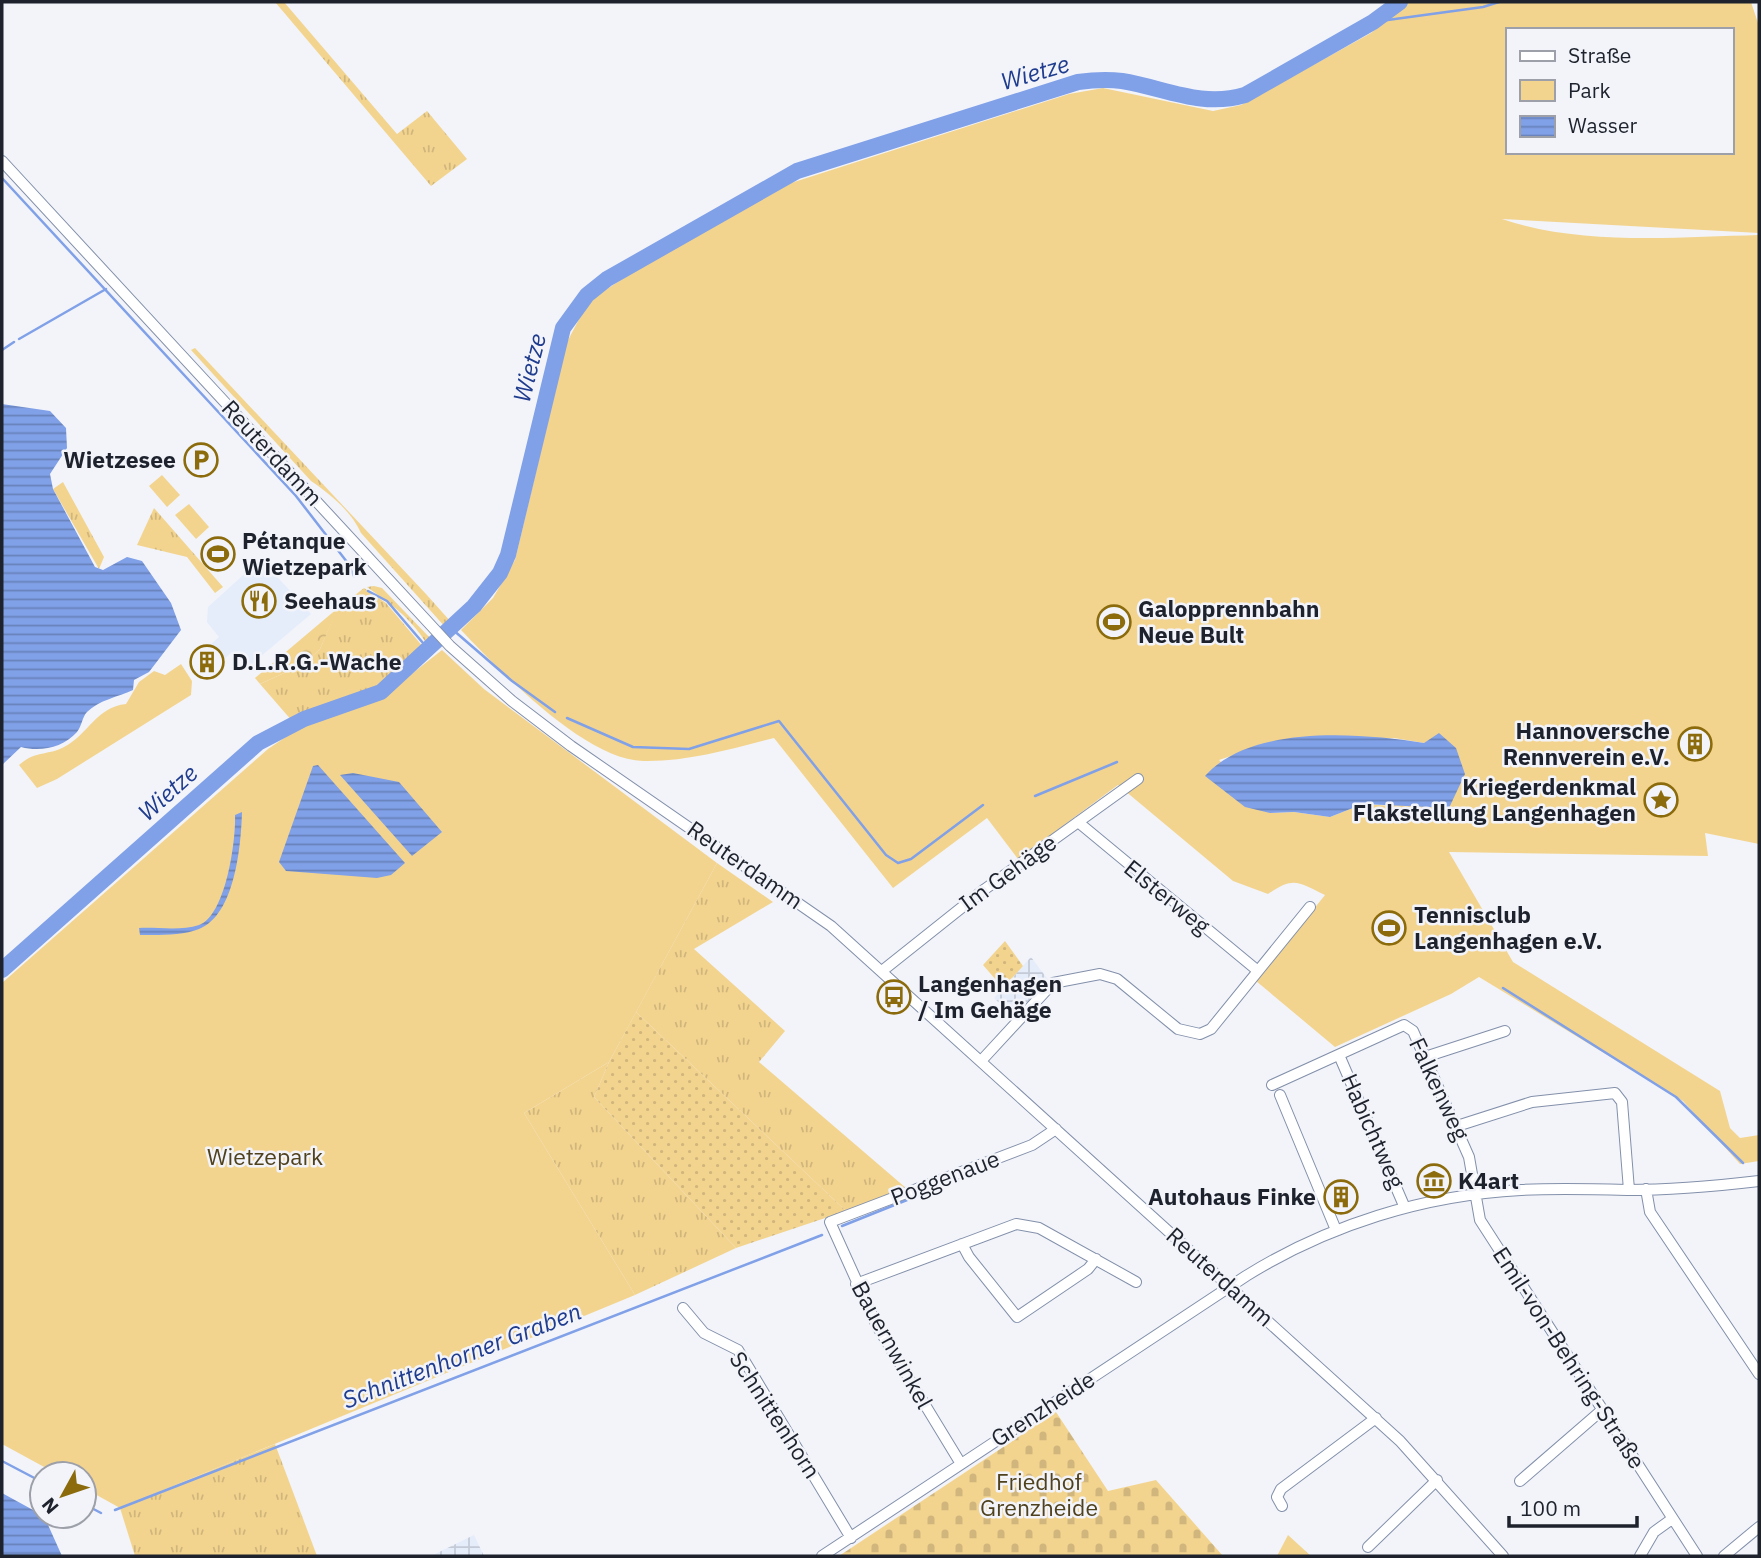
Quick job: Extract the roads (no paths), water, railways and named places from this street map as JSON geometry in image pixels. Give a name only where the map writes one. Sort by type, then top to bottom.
[{"type":"street","name":"Reuterdamm","points":[[2,161],[450,646],[551,731],[809,909],[882,971],[1376,1418],[1437,1480],[1500,1555]]},
{"type":"street","name":"Im Gehäge","points":[[882,971],[1138,779]]},
{"type":"street","name":"Elsterweg","points":[[1078,822],[1258,971]]},
{"type":"street","points":[[981,1061],[1050,986],[1061,980],[1108,975],[1178,1029],[1199,1034],[1213,1027],[1310,907]]},
{"type":"street","name":"Falkenweg","points":[[1339,1055],[1404,1025],[1408,1026],[1457,1126],[1469,1157],[1475,1194]]},
{"type":"street","points":[[1425,1057],[1505,1031]]},
{"type":"street","points":[[1272,1085],[1339,1055]]},
{"type":"street","name":"Habichtweg","points":[[1339,1055],[1405,1208]]},
{"type":"street","points":[[1457,1126],[1532,1102],[1615,1093],[1622,1102],[1629,1190]]},
{"type":"street","points":[[1280,1095],[1336,1230]]},
{"type":"street","name":"Poggenaue","points":[[830,1222],[1031,1145],[1051,1136],[1056,1129]]},
{"type":"street","name":"Grenzheide","points":[[822,1556],[1230,1286],[1286,1252],[1336,1230],[1405,1208],[1475,1194],[1533,1189],[1629,1190],[1759,1181]]},
{"type":"street","points":[[1646,1189],[1650,1212],[1759,1374]]},
{"type":"street","name":"Emil-von-Behring-Straße","points":[[1475,1194],[1480,1220],[1697,1556]]},
{"type":"street","name":"Bauernwinkel","points":[[830,1222],[856,1284],[901,1368],[961,1464]]},
{"type":"street","points":[[856,1284],[1016,1224],[1029,1224],[1136,1282]]},
{"type":"street","points":[[962,1244],[969,1257],[1017,1317],[1088,1269],[1096,1259]]},
{"type":"street","name":"Schnittenhorn","points":[[683,1308],[704,1333],[738,1350],[851,1538]]},
{"type":"street","points":[[1520,1481],[1602,1410]]},
{"type":"street","points":[[1282,1506],[1277,1497],[1281,1489],[1376,1418]]},
{"type":"street","points":[[1368,1546],[1437,1480]]},
{"type":"street","points":[[1640,1556],[1654,1532],[1672,1519]]},
{"type":"street","points":[[1724,1556],[1759,1527]]},
{"type":"water","points":[[2,404],[50,411],[66,428],[67,448],[50,474],[53,489],[95,567],[103,570],[127,557],[142,561],[171,603],[181,630],[149,672],[134,680],[133,690],[92,708],[85,714],[79,730],[65,742],[36,749],[21,747],[2,765]]},
{"type":"water","points":[[1439,733],[1456,748],[1465,774],[1449,808],[1363,804],[1330,817],[1294,812],[1270,813],[1245,807],[1205,776],[1225,759],[1278,740],[1339,735],[1424,743]]},
{"type":"water","points":[[318,765],[405,863],[391,875],[377,878],[286,871],[279,862],[313,766]]},
{"type":"water","points":[[353,773],[399,782],[442,832],[412,856],[340,775]]},
{"type":"water","points":[[242,812],[234,878],[221,910],[199,929],[170,935],[140,935],[139,928],[185,928],[199,925],[208,918],[223,892],[234,841],[235,815]]},
{"type":"water","points":[[2,1493],[28,1507],[28,1530],[50,1530],[62,1556],[2,1556]]},
{"type":"waterway","name":"Wietze","points":[[2,970],[258,743],[304,719],[381,692],[474,606],[500,573],[508,555],[563,328],[587,295],[607,279],[797,171],[1078,82],[1122,81],[1198,98],[1245,95],[1373,22],[1400,2]]},
{"type":"waterway","points":[[1373,22],[1483,7],[1499,2]]},
{"type":"waterway","points":[[2,178],[296,496],[347,562],[354,576]]},
{"type":"waterway","points":[[19,339],[106,289]]},
{"type":"waterway","points":[[2,350],[14,342]]},
{"type":"waterway","points":[[368,591],[387,601],[429,650]]},
{"type":"waterway","points":[[452,629],[512,681],[555,712]]},
{"type":"waterway","points":[[567,718],[633,747],[689,749],[779,721],[886,855],[898,863],[911,859],[983,805]]},
{"type":"waterway","points":[[1035,796],[1117,762]]},
{"type":"waterway","points":[[1503,988],[1676,1097],[1743,1163]]},
{"type":"waterway","name":"Schnittenhorner Graben","points":[[842,1226],[942,1186]]},
{"type":"waterway","name":"Schnittenhorner Graben","points":[[115,1510],[822,1235]]},
{"type":"waterway","name":"Schnittenhorner Graben","points":[[2,1461],[28,1475]]},
{"type":"place","name":"Wietzesee","points":[[201,460]]},
{"type":"place","name":"Pétanque Wietzepark","points":[[218,554]]},
{"type":"place","name":"Seehaus","points":[[259,601]]},
{"type":"place","name":"Galopprennbahn Neue Bult","points":[[1114,622]]},
{"type":"place","name":"D.L.R.G.-Wache","points":[[207,662]]},
{"type":"place","name":"Hannoversche Rennverein e.V.","points":[[1695,744]]},
{"type":"place","name":"Kriegerdenkmal Flakstellung Langenhagen","points":[[1661,800]]},
{"type":"place","name":"Tennisclub Langenhagen e.V.","points":[[1389,928]]},
{"type":"place","name":"Langenhagen / Im Gehäge","points":[[894,997]]},
{"type":"place","name":"K4art","points":[[1434,1181]]},
{"type":"place","name":"Autohaus Finke","points":[[1341,1197]]},
{"type":"park label","name":"Wietzepark","points":[[265,1157]]},
{"type":"park label","name":"Friedhof Grenzheide","points":[[1039,1495]]}]
